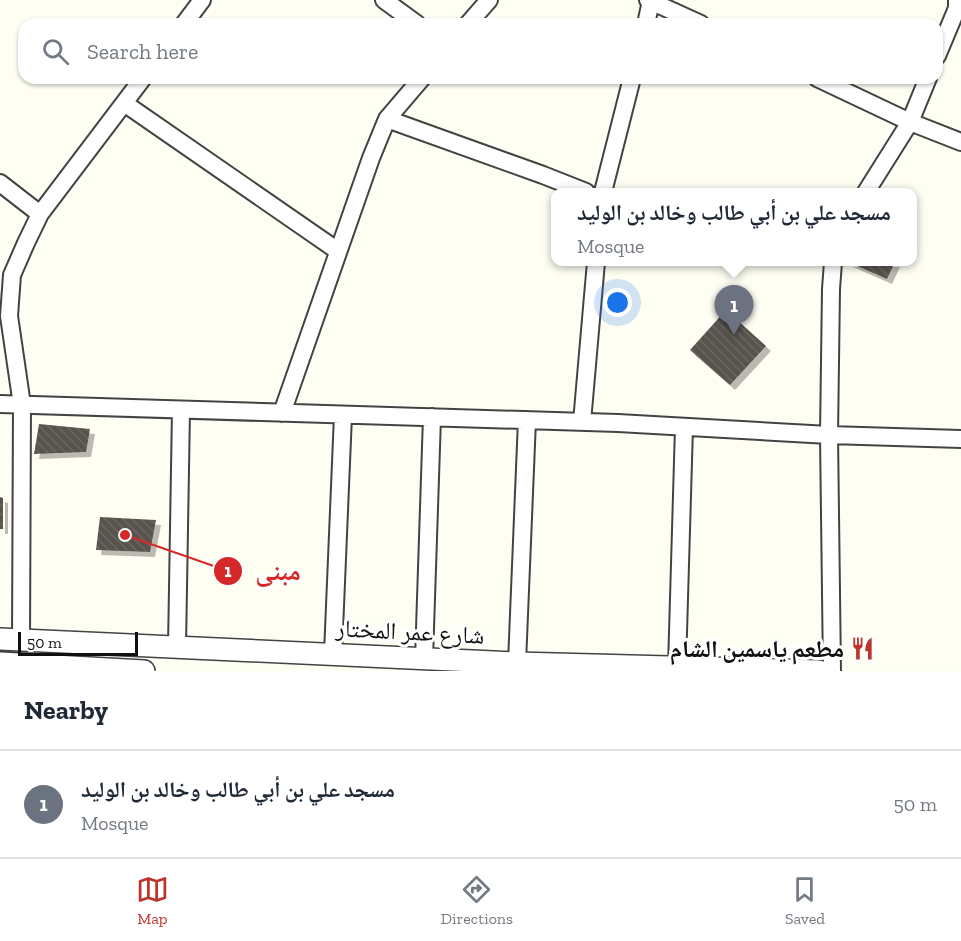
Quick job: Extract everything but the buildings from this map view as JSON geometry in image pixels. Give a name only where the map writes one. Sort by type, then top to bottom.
[{"type":"street","points":[[188,18],[202,0]]},
{"type":"street","points":[[384,0],[409,18]]},
{"type":"street","points":[[473,18],[489,0]]},
{"type":"street","points":[[943,42],[957,8],[957,0]]},
{"type":"street","points":[[647,18],[650,1],[688,18]]},
{"type":"street","points":[[10,640],[22,405],[9,316],[12,275],[40,214],[138,84]]},
{"type":"street","points":[[282,413],[371,158],[387,119],[417,84]]},
{"type":"street","points":[[604,188],[630,84]]},
{"type":"street","points":[[830,84],[910,122],[961,142]]},
{"type":"street","points":[[869,188],[910,122],[926,84]]},
{"type":"street","points":[[124,103],[338,251]]},
{"type":"street","points":[[387,119],[576,188]]},
{"type":"street","points":[[0,183],[40,214]]},
{"type":"street","points":[[582,422],[596,266]]},
{"type":"street","points":[[832,671],[829,435],[833,266]]},
{"type":"street","points":[[0,404],[528,420],[961,439]]},
{"type":"street","points":[[177,647],[181,410]]},
{"type":"street","points":[[333,654],[343,415]]},
{"type":"street","points":[[424,659],[432,417]]},
{"type":"street","points":[[517,663],[528,420]]},
{"type":"street","points":[[677,667],[684,427]]},
{"type":"street","name":"شارع عمر المختار","points":[[10,640],[517,663],[819,671]]},
{"type":"street","points":[[0,663],[144,671]]},
{"type":"place","name":"مسجد علي بن أبي طالب وخالد بن الوليد","points":[[734,335]]},
{"type":"place","name":"مبنى","points":[[125,535]]},
{"type":"place","name":"مطعم ياسمين الشام","points":[[862,649]]}]
